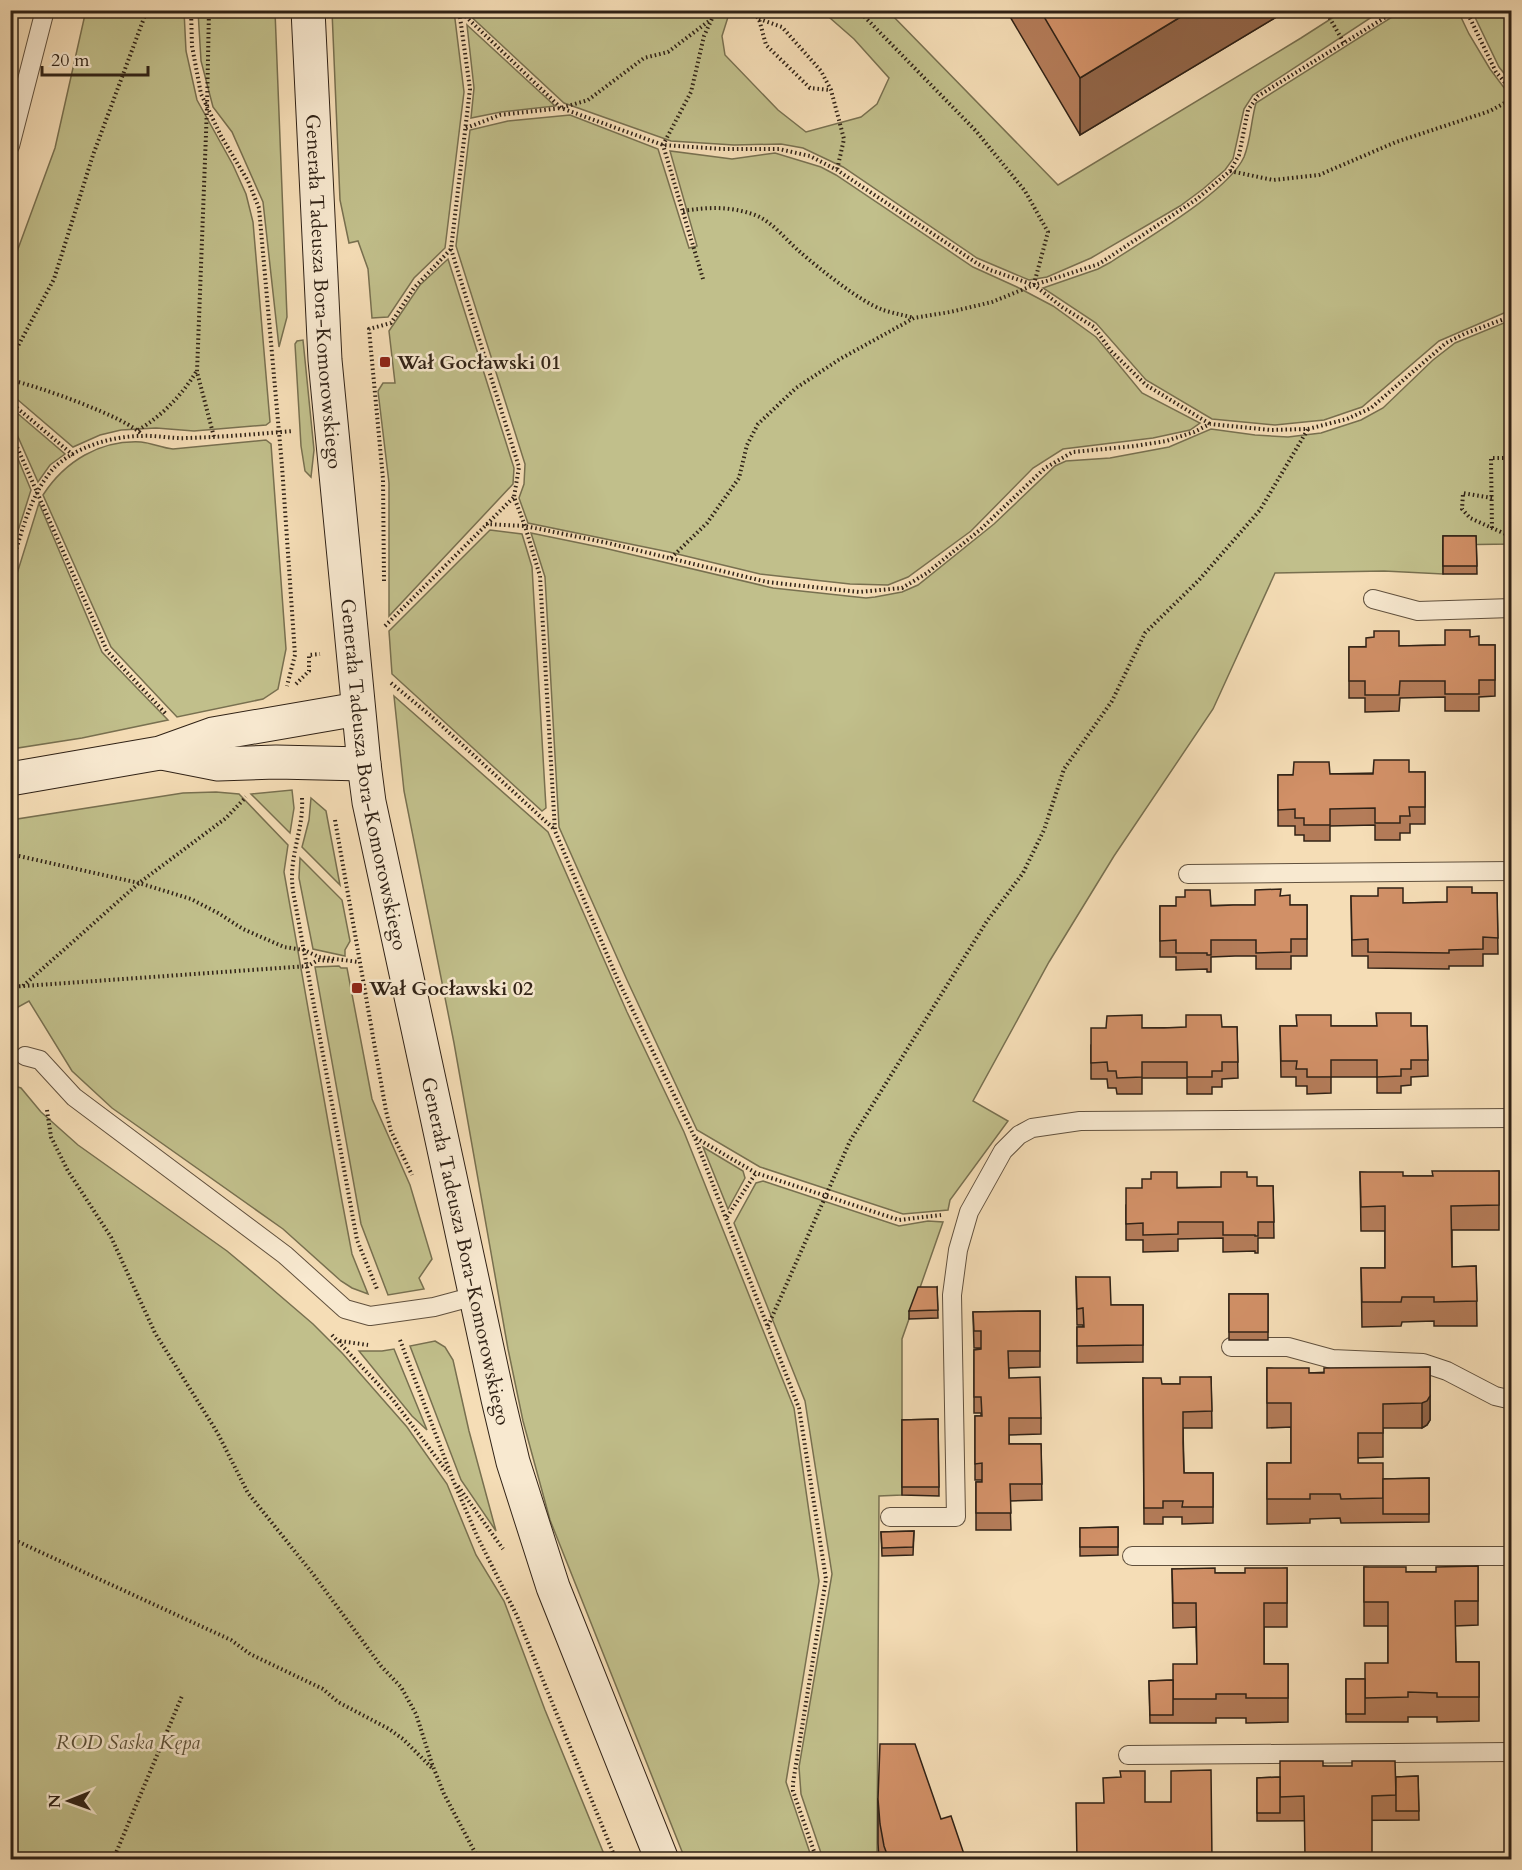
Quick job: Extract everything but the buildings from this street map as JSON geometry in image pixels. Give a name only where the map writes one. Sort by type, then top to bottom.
[{"type":"street","name":"Generała Tadeusza Bora-Komorowskiego","points":[[308,10],[322,328],[369,802],[513,1462],[553,1587],[662,1860]]},
{"type":"street","points":[[10,779],[160,753],[213,734],[358,709]]},
{"type":"street","points":[[160,753],[218,764],[364,764]]},
{"type":"lane","points":[[10,146],[45,10]]},
{"type":"lane","points":[[1373,599],[1418,610],[1512,608]]},
{"type":"lane","points":[[1188,874],[1512,871]]},
{"type":"lane","points":[[25,1056],[40,1060],[74,1097],[285,1255],[345,1308],[370,1316],[434,1307],[475,1296]]},
{"type":"lane","points":[[890,1517],[956,1517],[951,1295],[958,1250],[969,1212],[990,1172],[1003,1151],[1019,1135],[1032,1128],[1080,1121],[1512,1118]]},
{"type":"lane","points":[[1231,1347],[1288,1347],[1332,1359],[1423,1363],[1447,1371],[1495,1396],[1512,1400]]},
{"type":"lane","points":[[1132,1556],[1512,1556]]},
{"type":"lane","points":[[1128,1755],[1512,1752]]},
{"type":"path","points":[[10,361],[54,279],[93,154],[147,10]]},
{"type":"path","points":[[191,10],[195,71],[201,94],[221,136],[248,180],[259,208],[279,432],[295,655],[287,685],[292,720]]},
{"type":"path","points":[[209,10],[197,372],[214,437]]},
{"type":"path","points":[[459,10],[561,108],[663,145],[722,149],[779,149],[810,156],[837,170],[978,264],[1034,285],[1062,307],[1094,327],[1111,351],[1146,385],[1210,424],[1271,430],[1308,429],[1347,419],[1371,408],[1446,343],[1512,316]]},
{"type":"path","points":[[459,10],[470,89],[451,249],[519,467],[514,497],[540,576],[555,831],[617,978],[695,1138],[799,1408],[826,1580],[793,1791],[817,1860]]},
{"type":"path","points":[[703,279],[663,145],[691,92],[704,36],[716,10]]},
{"type":"path","points":[[751,10],[759,19],[766,45],[810,88],[831,90]]},
{"type":"path","points":[[858,10],[976,132],[1025,190],[1048,232],[1034,285]]},
{"type":"path","points":[[1325,10],[1344,44]]},
{"type":"path","points":[[671,558],[707,523],[738,478],[747,445],[758,424],[796,388],[840,359],[914,318],[992,302],[1034,285],[1099,264],[1197,199],[1230,171],[1239,155],[1251,103],[1258,96],[1397,10]]},
{"type":"path","points":[[1466,10],[1496,72],[1512,91]]},
{"type":"path","points":[[466,128],[500,116],[561,108],[588,100],[644,58],[668,52],[712,18]]},
{"type":"path","points":[[759,19],[782,27],[821,71],[831,90],[844,139],[837,170]]},
{"type":"path","points":[[1230,171],[1273,180],[1319,175],[1396,142],[1490,111],[1512,99]]},
{"type":"path","points":[[682,211],[709,207],[732,208],[757,216],[776,228],[819,268],[845,287],[880,309],[914,318]]},
{"type":"path","points":[[384,585],[383,478],[369,329],[391,323],[414,288],[451,249]]},
{"type":"path","points":[[138,430],[168,407],[185,390],[197,372]]},
{"type":"path","points":[[10,380],[32,384],[106,414],[138,430],[142,436]]},
{"type":"path","points":[[10,402],[73,455]]},
{"type":"path","points":[[486,524],[525,526],[608,543],[767,582],[859,592],[903,588],[927,573],[981,530],[1054,461],[1073,452],[1166,441],[1210,424]]},
{"type":"path","points":[[768,1327],[850,1141],[987,921],[1023,873],[1044,830],[1064,769],[1112,701],[1145,633],[1199,580],[1260,510],[1308,429]]},
{"type":"path","points":[[10,431],[107,651],[168,716]]},
{"type":"path","points":[[10,570],[25,521],[38,491],[54,469],[73,455],[116,438],[142,436],[175,439],[293,431]]},
{"type":"path","points":[[1492,528],[1491,458],[1512,458]]},
{"type":"path","points":[[1492,498],[1463,494],[1462,509],[1470,518],[1512,537]]},
{"type":"path","points":[[384,616],[384,627],[514,497]]},
{"type":"path","points":[[389,681],[431,716],[555,831]]},
{"type":"path","points":[[297,763],[303,809],[291,876],[357,1240],[400,1340],[453,1480],[477,1536],[517,1616],[616,1860]]},
{"type":"path","points":[[23,986],[139,884],[226,818],[247,797]]},
{"type":"path","points":[[334,820],[386,1111],[392,1131],[415,1183]]},
{"type":"path","points":[[10,854],[139,884],[191,899],[243,929],[284,947],[304,950],[319,957],[359,962]]},
{"type":"path","points":[[10,987],[308,966],[318,960],[359,962]]},
{"type":"path","points":[[41,1103],[55,1117]]},
{"type":"path","points":[[47,1110],[51,1137],[68,1171],[111,1237],[155,1333],[218,1432],[248,1493],[400,1688],[416,1714],[444,1794],[479,1860]]},
{"type":"path","points":[[695,1138],[756,1173],[827,1194],[899,1220],[969,1212]]},
{"type":"path","points":[[727,1218],[756,1173]]},
{"type":"path","points":[[325,1328],[393,1400],[506,1554]]},
{"type":"path","points":[[338,1341],[357,1345]]},
{"type":"path","points":[[10,1538],[231,1640],[250,1654],[323,1689],[338,1702],[403,1739],[435,1770]]},
{"type":"path","points":[[113,1860],[182,1696]]},
{"type":"green space","points":[[86,10],[184,11],[186,51],[197,100],[233,165],[246,194],[253,222],[270,422],[266,425],[194,431],[156,428],[121,430],[100,435],[73,447],[11,394],[11,268],[55,148]]},
{"type":"green space","points":[[1403,10],[1458,11],[1490,69],[1511,97],[1511,310],[1439,341],[1362,407],[1324,420],[1275,425],[1212,419],[1146,380],[1096,323],[1043,288],[1098,269],[1111,262],[1204,200],[1235,171],[1244,157],[1256,103]]},
{"type":"green space","points":[[198,11],[275,11],[287,317],[279,347],[263,202],[232,132],[213,107],[201,61]]},
{"type":"green space","points":[[332,11],[454,11],[464,92],[445,248],[414,278],[388,317],[372,318],[368,269],[358,241],[349,243],[340,200]]},
{"type":"green space","points":[[465,11],[737,11],[728,17],[722,36],[725,55],[778,110],[806,132],[861,117],[877,104],[889,78],[854,39],[822,11],[888,11],[1058,185],[1343,11],[1381,11],[1253,95],[1244,109],[1233,159],[1225,170],[1203,189],[1180,206],[1091,258],[1047,277],[1029,280],[977,258],[843,167],[803,148],[781,144],[734,145],[671,141],[564,103]]},
{"type":"green space","points":[[1472,11],[1511,11],[1511,82],[1499,67]]},
{"type":"green space","points":[[467,25],[555,106],[471,118],[474,88]]},
{"type":"green space","points":[[570,115],[658,149],[689,248],[697,246],[670,151],[732,159],[775,153],[821,167],[973,267],[1053,306],[1096,337],[1142,393],[1200,423],[1190,430],[1153,438],[1063,449],[1033,468],[971,531],[908,577],[888,585],[850,584],[760,574],[669,552],[528,523],[519,498],[524,484],[525,464],[456,246],[470,130],[508,121]]},
{"type":"green space","points":[[448,259],[514,468],[513,484],[389,616],[389,483],[378,391],[383,383],[395,383],[389,331],[420,285]]},
{"type":"green space","points":[[1511,320],[1511,544],[1443,545],[1443,574],[1384,571],[1275,573],[1213,709],[1114,856],[1049,962],[973,1101],[1008,1121],[950,1200],[948,1210],[903,1214],[760,1167],[697,1130],[559,827],[545,577],[531,533],[773,588],[866,598],[902,592],[918,585],[994,524],[1055,466],[1066,461],[1110,458],[1169,447],[1211,429],[1288,437],[1321,433],[1361,420],[1383,408],[1433,360],[1455,343]]},
{"type":"green space","points":[[303,340],[314,450],[311,477],[305,471],[301,446],[295,344]]},
{"type":"green space","points":[[10,407],[65,454],[50,465],[38,482],[11,421]]},
{"type":"green space","points":[[266,440],[271,444],[286,649],[278,689],[263,699],[177,717],[111,647],[43,495],[62,472],[73,463],[85,455],[111,445],[141,442],[173,449]]},
{"type":"green space","points":[[11,442],[31,490],[11,553]]},
{"type":"green space","points":[[39,503],[102,652],[168,720],[82,738],[11,749],[11,593]]},
{"type":"green space","points":[[490,530],[522,534],[532,567],[546,808],[542,811],[392,674],[389,631]]},
{"type":"green space","points":[[394,696],[548,832],[627,1012],[684,1132],[794,1408],[819,1581],[786,1782],[812,1859],[685,1859],[550,1520],[523,1421],[508,1349],[454,1043],[404,791]]},
{"type":"green space","points":[[292,790],[294,808],[290,833],[251,794]]},
{"type":"green space","points":[[183,793],[239,794],[288,845],[284,872],[342,1201],[352,1254],[368,1294],[341,1281],[283,1229],[112,1108],[72,1071],[29,1001],[11,1011],[11,820]]},
{"type":"green space","points":[[311,798],[326,811],[340,885],[302,847],[309,820]]},
{"type":"green space","points":[[300,858],[342,900],[350,941],[345,950],[345,956],[313,949],[299,878]]},
{"type":"green space","points":[[315,967],[347,968],[372,1099],[410,1185],[432,1259],[419,1278],[424,1289],[388,1295],[361,1224]]},
{"type":"green space","name":"ROD Saska Kępa","points":[[11,1085],[21,1088],[41,1112],[78,1145],[227,1251],[313,1324],[343,1354],[407,1427],[447,1484],[476,1555],[504,1601],[545,1710],[606,1859],[11,1859]]},
{"type":"green space","points":[[703,1147],[743,1171],[745,1178],[728,1209]]},
{"type":"green space","points":[[763,1181],[899,1226],[928,1221],[943,1222],[902,1339],[902,1495],[879,1496],[877,1859],[823,1859],[801,1794],[799,1767],[832,1574],[805,1401],[734,1223],[756,1183]]},
{"type":"green space","points":[[435,1341],[445,1347],[453,1360],[496,1531],[461,1480],[410,1346]]},
{"type":"green space","points":[[394,1349],[427,1430],[412,1416],[359,1351]]},
{"type":"place","name":"Wał Gocławski 01","points":[[385,362]]},
{"type":"place","name":"Wał Gocławski 02","points":[[357,988]]}]
